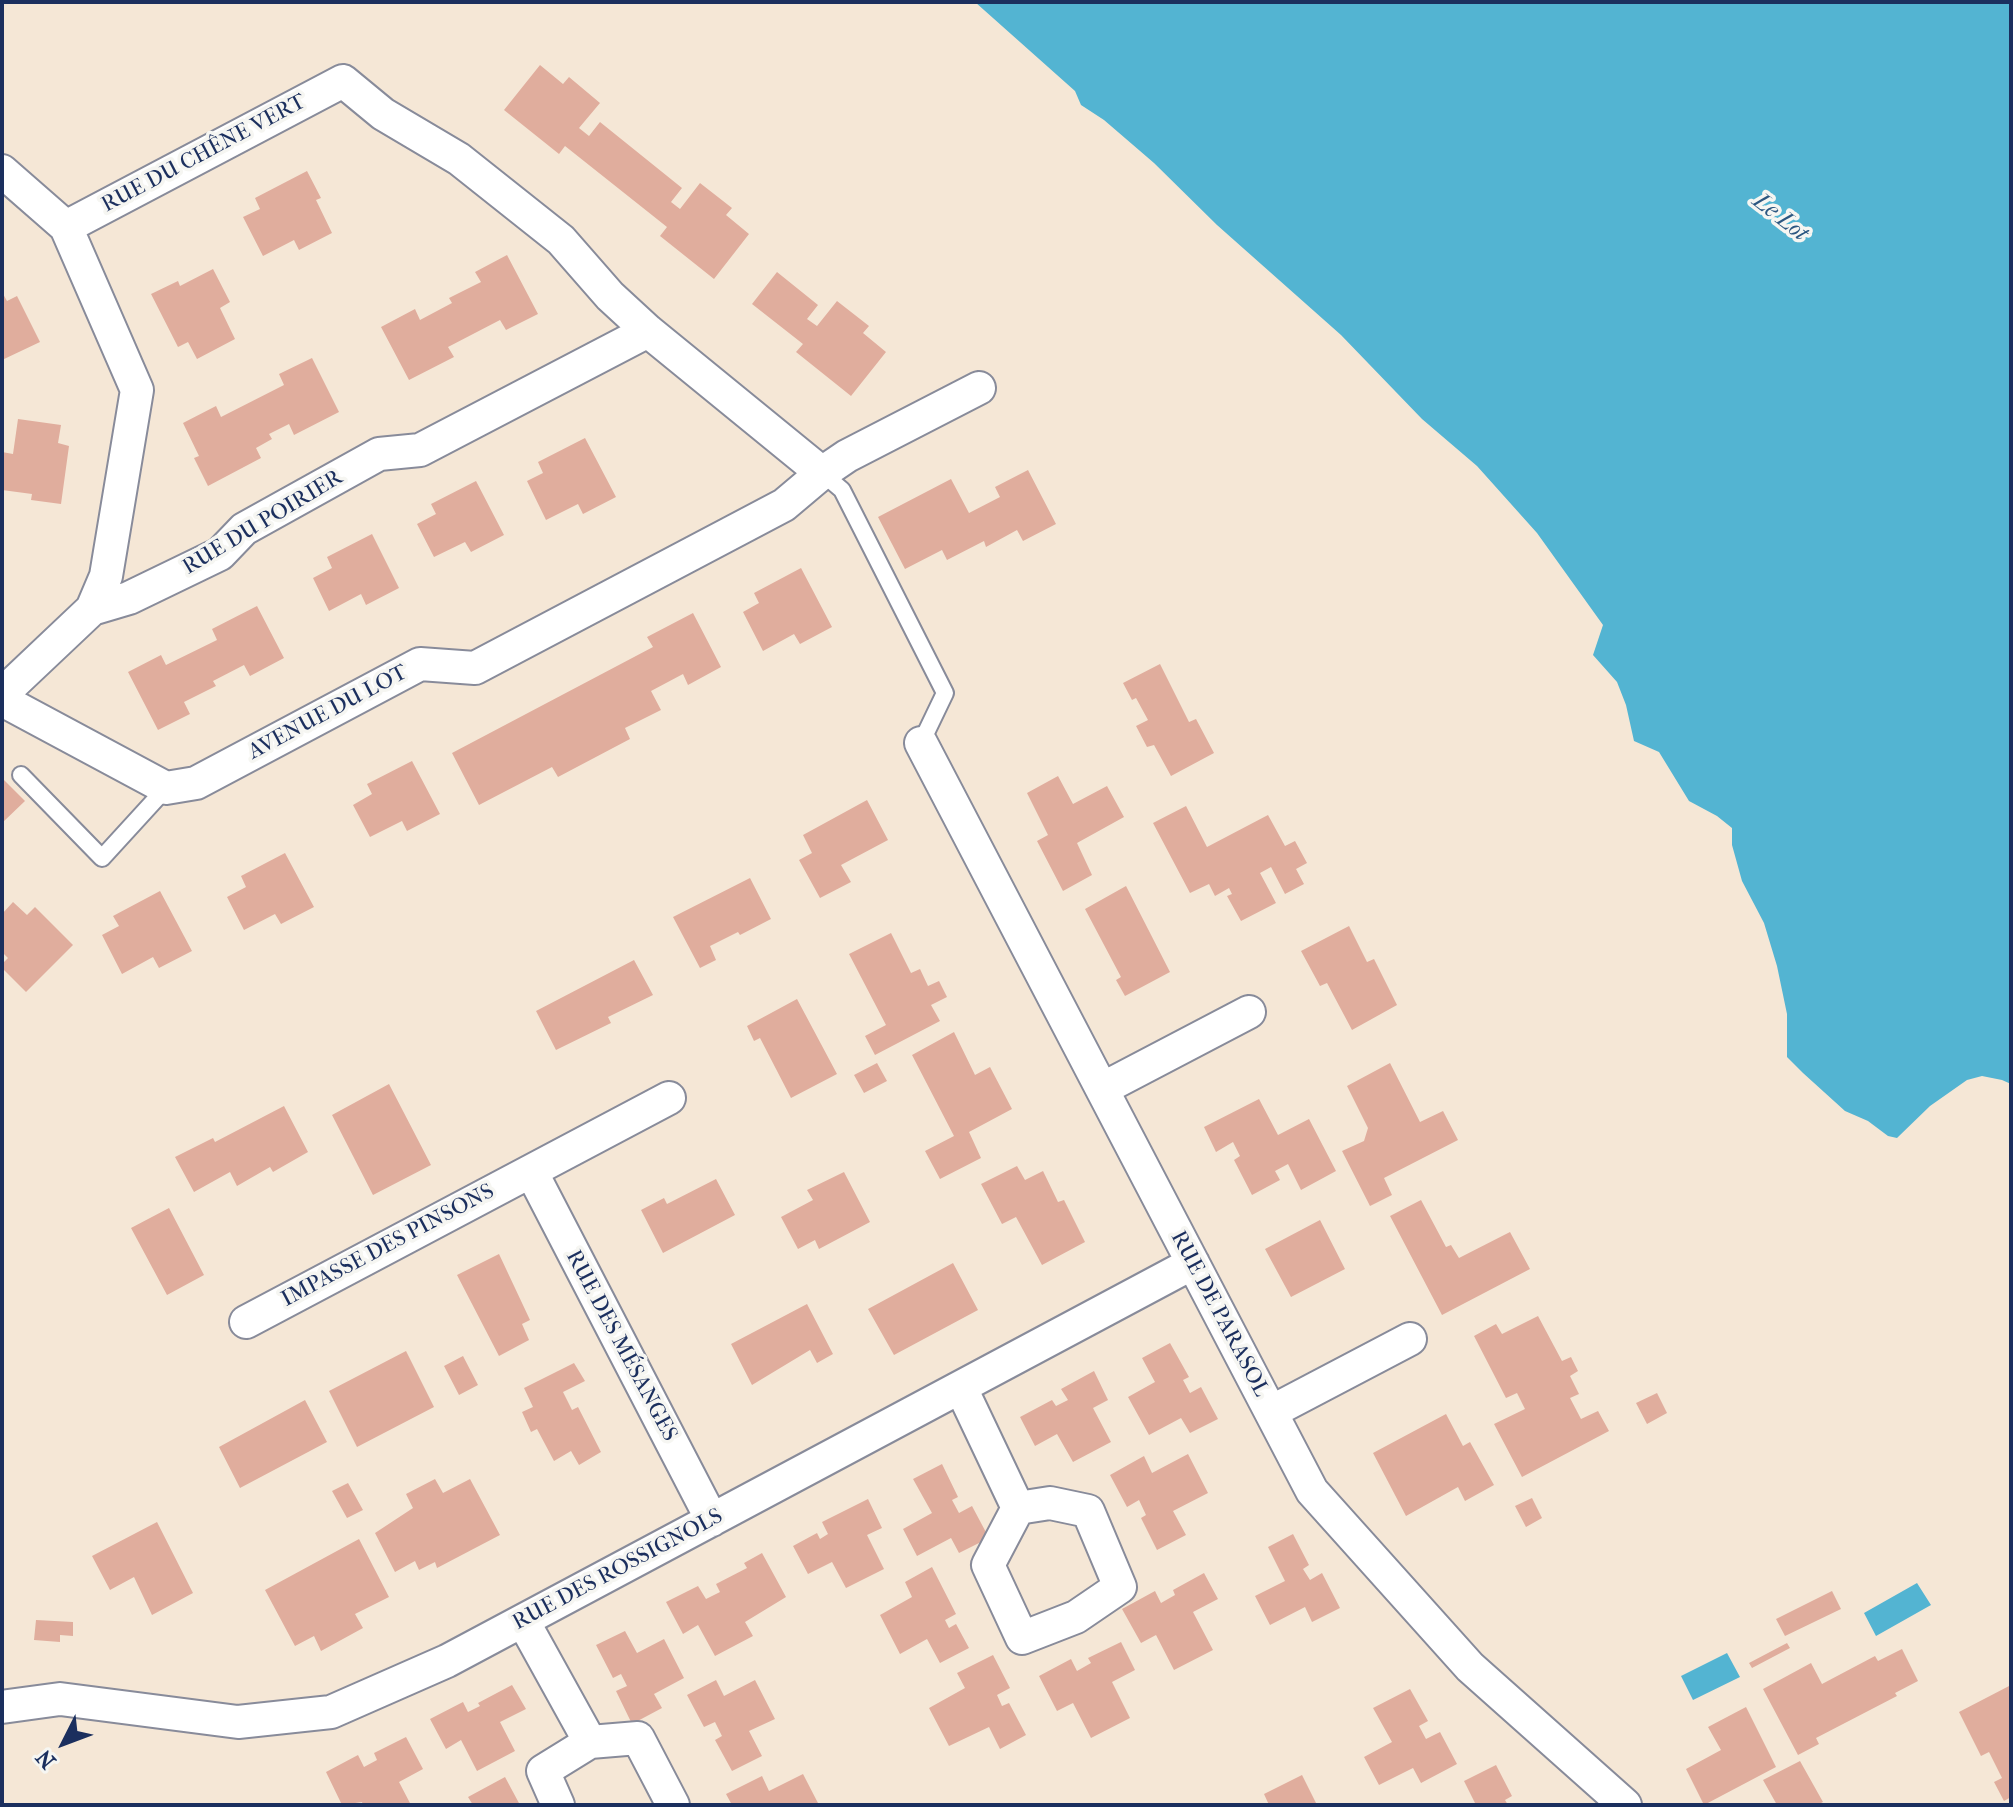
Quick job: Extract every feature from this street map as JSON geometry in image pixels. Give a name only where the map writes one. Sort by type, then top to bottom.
[{"type":"street","name":"RUE DU CHÊNE VERT","points":[[66,227],[343,81],[383,114],[459,159],[561,240],[610,296],[648,331]]},
{"type":"street","points":[[2,171],[66,227],[137,390],[106,576],[92,609],[2,697],[166,788]]},
{"type":"street","points":[[648,331],[822,473]]},
{"type":"street","name":"RUE DU POIRIER","points":[[92,609],[129,598],[220,554],[244,529],[379,454],[420,450],[648,331]]},
{"type":"street","name":"AVENUE DU LOT","points":[[166,788],[196,783],[420,664],[475,668],[784,505],[847,456],[979,388]]},
{"type":"street","name":"RUE DE PARASOL","points":[[921,743],[1312,1491],[1470,1667],[1625,1805]]},
{"type":"street","points":[[1102,1089],[1249,1012]]},
{"type":"street","name":"IMPASSE DES PINSONS","points":[[246,1322],[669,1098]]},
{"type":"street","name":"RUE DES MÉSANGES","points":[[531,1171],[712,1520]]},
{"type":"street","name":"RUE DES ROSSIGNOLS","points":[[2,1707],[60,1699],[238,1722],[331,1712],[447,1661],[1193,1263]]},
{"type":"street","points":[[1271,1412],[1410,1339]]},
{"type":"street","points":[[961,1388],[1018,1508]]},
{"type":"street","points":[[1050,1503],[1088,1511],[1120,1587],[1076,1617],[1022,1638],[988,1565],[1018,1508],[1050,1503]]},
{"type":"street","points":[[523,1621],[590,1742]]},
{"type":"street","points":[[558,1805],[543,1771],[590,1742],[638,1738],[673,1805]]},
{"type":"lane","points":[[822,473],[842,490],[945,693],[921,743]]},
{"type":"lane","points":[[21,775],[102,858],[166,788]]},
{"type":"water","name":"Le Lot","points":[[975,2],[2011,2],[2011,1084],[1982,1076],[1967,1080],[1930,1106],[1897,1138],[1845,1111],[1787,1057],[1787,1014],[1777,966],[1764,923],[1742,881],[1732,845],[1732,828],[1689,801],[1659,752],[1634,741],[1617,682],[1593,655],[1603,625],[1537,533],[1477,466],[1422,419],[1341,335],[1217,225],[1154,163],[1104,120],[1081,105],[1075,91]]},
{"type":"water","points":[[1917,1583],[1931,1605],[1876,1636],[1864,1613]]},
{"type":"water","points":[[1727,1653],[1740,1677],[1693,1700],[1681,1676]]},
{"type":"building","points":[[540,65],[563,84],[569,77],[600,103],[579,128],[589,136],[600,122],[682,188],[671,202],[680,209],[700,183],[732,208],[726,215],[749,234],[714,279],[660,236],[667,227],[565,146],[559,154],[504,110]]},
{"type":"building","points":[[307,171],[321,198],[316,200],[332,233],[299,250],[294,240],[263,256],[243,217],[260,209],[255,198]]},
{"type":"building","points":[[507,255],[538,314],[506,330],[500,320],[448,347],[454,357],[409,380],[381,327],[415,309],[420,320],[452,303],[449,298],[481,282],[475,272]]},
{"type":"building","points":[[213,269],[230,302],[220,308],[235,339],[197,359],[188,342],[178,347],[151,294],[178,281],[180,286]]},
{"type":"building","points":[[777,272],[818,305],[807,319],[817,326],[837,301],[869,326],[863,333],[886,352],[851,396],[796,352],[803,344],[752,304]]},
{"type":"building","points":[[2,292],[7,301],[17,296],[40,342],[2,360]]},
{"type":"building","points":[[312,358],[339,412],[294,435],[289,424],[269,434],[272,439],[256,448],[261,458],[208,486],[194,458],[199,456],[183,423],[216,406],[221,417],[284,385],[279,374]]},
{"type":"building","points":[[18,419],[61,425],[58,443],[69,446],[61,504],[31,500],[32,494],[2,490],[2,452],[13,454]]},
{"type":"building","points":[[585,438],[616,497],[583,514],[578,504],[546,520],[527,481],[543,473],[538,462]]},
{"type":"building","points":[[1028,470],[1056,524],[1023,541],[1017,530],[986,547],[984,541],[947,560],[942,550],[905,569],[878,517],[951,479],[969,513],[1000,497],[995,487]]},
{"type":"building","points":[[476,481],[504,535],[471,552],[465,542],[434,557],[417,524],[436,514],[431,504]]},
{"type":"building","points":[[372,534],[399,588],[366,605],[361,594],[329,611],[313,578],[332,568],[327,557]]},
{"type":"building","points":[[801,568],[832,627],[800,644],[794,634],[763,651],[743,612],[759,603],[754,593]]},
{"type":"building","points":[[257,606],[284,658],[250,676],[244,665],[213,681],[216,686],[184,702],[190,714],[158,730],[128,672],[161,655],[166,665],[217,640],[212,629]]},
{"type":"building","points":[[693,613],[721,667],[688,685],[683,674],[651,691],[661,710],[625,728],[630,739],[558,777],[552,767],[479,805],[452,753],[653,647],[647,637]]},
{"type":"building","points":[[1160,664],[1189,722],[1196,719],[1214,753],[1171,776],[1154,745],[1147,747],[1136,726],[1148,720],[1123,683]]},
{"type":"building","points":[[412,761],[440,814],[407,831],[402,821],[370,837],[353,805],[372,794],[367,784]]},
{"type":"building","points":[[1058,776],[1073,804],[1107,786],[1124,817],[1077,843],[1092,875],[1063,891],[1037,841],[1048,835],[1027,793]]},
{"type":"building","points":[[2,778],[25,801],[2,823]]},
{"type":"building","points":[[867,800],[888,840],[841,865],[851,882],[820,898],[799,860],[812,853],[803,835]]},
{"type":"building","points":[[1186,806],[1207,847],[1268,815],[1285,846],[1295,841],[1307,863],[1296,869],[1304,884],[1285,894],[1271,867],[1260,873],[1276,903],[1241,921],[1227,896],[1232,894],[1229,888],[1215,896],[1209,884],[1190,893],[1153,823]]},
{"type":"building","points":[[285,853],[314,907],[281,924],[275,914],[244,930],[227,897],[246,887],[241,876]]},
{"type":"building","points":[[750,878],[771,919],[710,946],[716,960],[700,968],[673,917]]},
{"type":"building","points":[[1126,886],[1170,972],[1125,996],[1116,980],[1121,977],[1085,909]]},
{"type":"building","points":[[160,891],[192,951],[159,968],[153,957],[122,974],[102,935],[119,926],[113,916]]},
{"type":"building","points":[[13,902],[27,915],[35,907],[73,945],[26,992],[2,968],[8,958],[2,952],[2,914]]},
{"type":"building","points":[[1349,926],[1367,962],[1374,959],[1397,1005],[1352,1030],[1327,983],[1320,986],[1301,951]]},
{"type":"building","points":[[891,933],[911,973],[920,969],[928,986],[939,981],[947,997],[931,1005],[940,1021],[875,1055],[865,1036],[886,1025],[849,954]]},
{"type":"building","points":[[634,960],[653,995],[608,1017],[611,1023],[556,1050],[536,1011]]},
{"type":"building","points":[[797,999],[837,1074],[791,1098],[760,1038],[754,1041],[747,1026]]},
{"type":"building","points":[[954,1032],[975,1075],[990,1067],[1012,1109],[969,1132],[981,1158],[940,1179],[925,1151],[954,1136],[912,1055]]},
{"type":"building","points":[[877,1063],[887,1081],[864,1093],[854,1075]]},
{"type":"building","points":[[1390,1063],[1420,1122],[1443,1111],[1458,1140],[1384,1178],[1392,1195],[1370,1206],[1342,1151],[1364,1141],[1368,1128],[1347,1086]]},
{"type":"building","points":[[389,1084],[431,1165],[373,1195],[332,1115]]},
{"type":"building","points":[[1259,1099],[1278,1135],[1309,1119],[1336,1171],[1301,1190],[1288,1164],[1275,1171],[1280,1180],[1252,1195],[1234,1160],[1240,1156],[1233,1142],[1216,1152],[1204,1127]]},
{"type":"building","points":[[284,1106],[308,1152],[273,1172],[270,1167],[237,1186],[230,1172],[194,1192],[175,1157],[213,1138],[215,1142]]},
{"type":"building","points":[[1017,1166],[1025,1180],[1043,1171],[1058,1202],[1064,1200],[1085,1242],[1042,1265],[1016,1217],[1002,1224],[981,1184]]},
{"type":"building","points":[[844,1172],[870,1222],[819,1249],[815,1240],[798,1249],[781,1217],[813,1200],[807,1190]]},
{"type":"building","points":[[716,1179],[735,1215],[663,1253],[641,1210],[664,1198],[667,1204]]},
{"type":"building","points":[[1421,1200],[1446,1247],[1451,1245],[1459,1258],[1510,1232],[1530,1269],[1442,1315],[1390,1216]]},
{"type":"building","points":[[169,1208],[204,1275],[167,1295],[131,1228]]},
{"type":"building","points":[[1320,1220],[1345,1269],[1291,1297],[1265,1249]]},
{"type":"building","points":[[499,1254],[530,1320],[522,1324],[529,1340],[499,1356],[457,1275]]},
{"type":"building","points":[[953,1263],[978,1310],[894,1355],[868,1309]]},
{"type":"building","points":[[807,1304],[833,1354],[817,1363],[810,1350],[752,1385],[731,1344]]},
{"type":"building","points":[[1538,1316],[1562,1361],[1571,1357],[1578,1371],[1570,1376],[1579,1394],[1570,1398],[1581,1419],[1598,1411],[1609,1431],[1522,1477],[1494,1424],[1525,1409],[1517,1393],[1506,1398],[1474,1336],[1496,1324],[1502,1334]]},
{"type":"building","points":[[1170,1343],[1189,1377],[1183,1380],[1190,1393],[1201,1387],[1218,1419],[1190,1433],[1181,1418],[1149,1435],[1128,1397],[1155,1382],[1142,1358]]},
{"type":"building","points":[[406,1351],[434,1407],[357,1447],[329,1391]]},
{"type":"building","points":[[463,1356],[478,1385],[459,1395],[444,1366]]},
{"type":"building","points":[[574,1363],[585,1381],[563,1392],[572,1410],[578,1407],[601,1452],[579,1465],[571,1451],[554,1461],[537,1429],[531,1432],[522,1412],[533,1407],[524,1388]]},
{"type":"building","points":[[1094,1371],[1108,1400],[1093,1408],[1111,1442],[1073,1462],[1057,1434],[1035,1446],[1020,1417],[1052,1400],[1056,1406],[1068,1400],[1061,1389]]},
{"type":"building","points":[[1657,1393],[1667,1413],[1647,1424],[1636,1403]]},
{"type":"building","points":[[305,1400],[327,1442],[240,1488],[219,1447]]},
{"type":"building","points":[[1446,1414],[1463,1446],[1470,1442],[1494,1485],[1465,1501],[1458,1487],[1406,1516],[1373,1453]]},
{"type":"building","points":[[1188,1454],[1208,1493],[1173,1511],[1186,1535],[1157,1550],[1141,1518],[1146,1515],[1139,1500],[1127,1507],[1110,1475],[1144,1456],[1152,1473]]},
{"type":"building","points":[[942,1464],[958,1497],[952,1500],[959,1513],[972,1506],[989,1538],[959,1553],[951,1538],[917,1556],[903,1529],[932,1513],[913,1479]]},
{"type":"building","points":[[435,1479],[443,1493],[470,1479],[500,1535],[437,1568],[435,1562],[419,1570],[415,1561],[395,1572],[375,1533],[413,1508],[406,1494]]},
{"type":"building","points":[[348,1483],[363,1510],[347,1518],[332,1491]]},
{"type":"building","points":[[1532,1498],[1542,1518],[1526,1527],[1515,1506]]},
{"type":"building","points":[[868,1499],[882,1528],[867,1535],[884,1569],[846,1588],[832,1562],[808,1574],[793,1546],[817,1533],[820,1539],[828,1534],[822,1522]]},
{"type":"building","points":[[157,1522],[193,1593],[152,1615],[134,1577],[110,1590],[92,1556]]},
{"type":"building","points":[[1293,1534],[1309,1565],[1303,1569],[1310,1580],[1322,1573],[1340,1608],[1312,1622],[1305,1607],[1270,1625],[1255,1596],[1285,1581],[1268,1547]]},
{"type":"building","points":[[359,1539],[389,1597],[355,1614],[363,1628],[321,1651],[314,1636],[295,1646],[265,1590]]},
{"type":"building","points":[[762,1553],[786,1597],[745,1622],[753,1636],[715,1656],[698,1625],[683,1634],[666,1602],[698,1586],[706,1599],[720,1592],[716,1584],[747,1568],[744,1563]]},
{"type":"building","points":[[932,1567],[956,1614],[945,1620],[949,1628],[956,1624],[969,1648],[940,1663],[927,1639],[900,1654],[880,1615],[912,1597],[905,1582]]},
{"type":"building","points":[[1204,1573],[1218,1599],[1193,1612],[1213,1650],[1174,1670],[1156,1635],[1141,1643],[1122,1609],[1155,1591],[1161,1603],[1175,1595],[1173,1590]]},
{"type":"building","points":[[1832,1591],[1841,1609],[1785,1636],[1776,1619]]},
{"type":"building","points":[[36,1620],[73,1622],[73,1636],[60,1635],[60,1642],[34,1640]]},
{"type":"building","points":[[625,1631],[637,1653],[664,1639],[684,1678],[654,1694],[662,1708],[632,1724],[616,1691],[627,1686],[621,1674],[613,1678],[596,1645]]},
{"type":"building","points":[[1121,1642],[1135,1670],[1112,1682],[1130,1718],[1091,1738],[1073,1703],[1057,1711],[1039,1676],[1071,1659],[1077,1671],[1091,1663],[1088,1658]]},
{"type":"building","points":[[1787,1643],[1790,1648],[1752,1668],[1749,1663]]},
{"type":"building","points":[[1902,1649],[1918,1681],[1895,1693],[1897,1696],[1816,1738],[1819,1744],[1798,1755],[1763,1689],[1811,1663],[1822,1684],[1875,1656],[1878,1661]]},
{"type":"building","points":[[993,1655],[1010,1688],[997,1695],[1002,1706],[1009,1703],[1026,1735],[1000,1749],[989,1727],[949,1746],[929,1708],[965,1688],[957,1673]]},
{"type":"building","points":[[716,1680],[724,1696],[755,1680],[775,1719],[749,1731],[762,1756],[732,1771],[715,1740],[722,1736],[715,1722],[704,1727],[687,1695]]},
{"type":"building","points":[[512,1685],[526,1709],[500,1722],[515,1751],[477,1771],[461,1740],[446,1749],[430,1719],[463,1702],[468,1712],[480,1706],[478,1703]]},
{"type":"building","points":[[2011,1685],[2011,1797],[2004,1801],[1994,1782],[2002,1778],[1989,1752],[1981,1756],[1959,1712]]},
{"type":"building","points":[[1410,1689],[1428,1721],[1419,1726],[1426,1739],[1440,1732],[1457,1764],[1421,1783],[1413,1768],[1379,1785],[1364,1757],[1392,1742],[1373,1708]]},
{"type":"building","points":[[1746,1707],[1776,1767],[1704,1805],[1686,1769],[1721,1750],[1708,1727]]},
{"type":"building","points":[[406,1737],[423,1769],[399,1782],[411,1805],[363,1805],[362,1802],[342,1805],[326,1772],[358,1755],[364,1767],[377,1760],[374,1753]]},
{"type":"building","points":[[1800,1761],[1823,1802],[1817,1805],[1777,1805],[1763,1780]]},
{"type":"building","points":[[1496,1765],[1512,1796],[1505,1800],[1508,1805],[1476,1805],[1464,1781]]},
{"type":"building","points":[[803,1774],[819,1805],[732,1805],[726,1794],[762,1776],[769,1791]]},
{"type":"building","points":[[1302,1775],[1317,1805],[1269,1805],[1264,1794]]},
{"type":"building","points":[[505,1777],[520,1805],[473,1805],[468,1797]]}]
